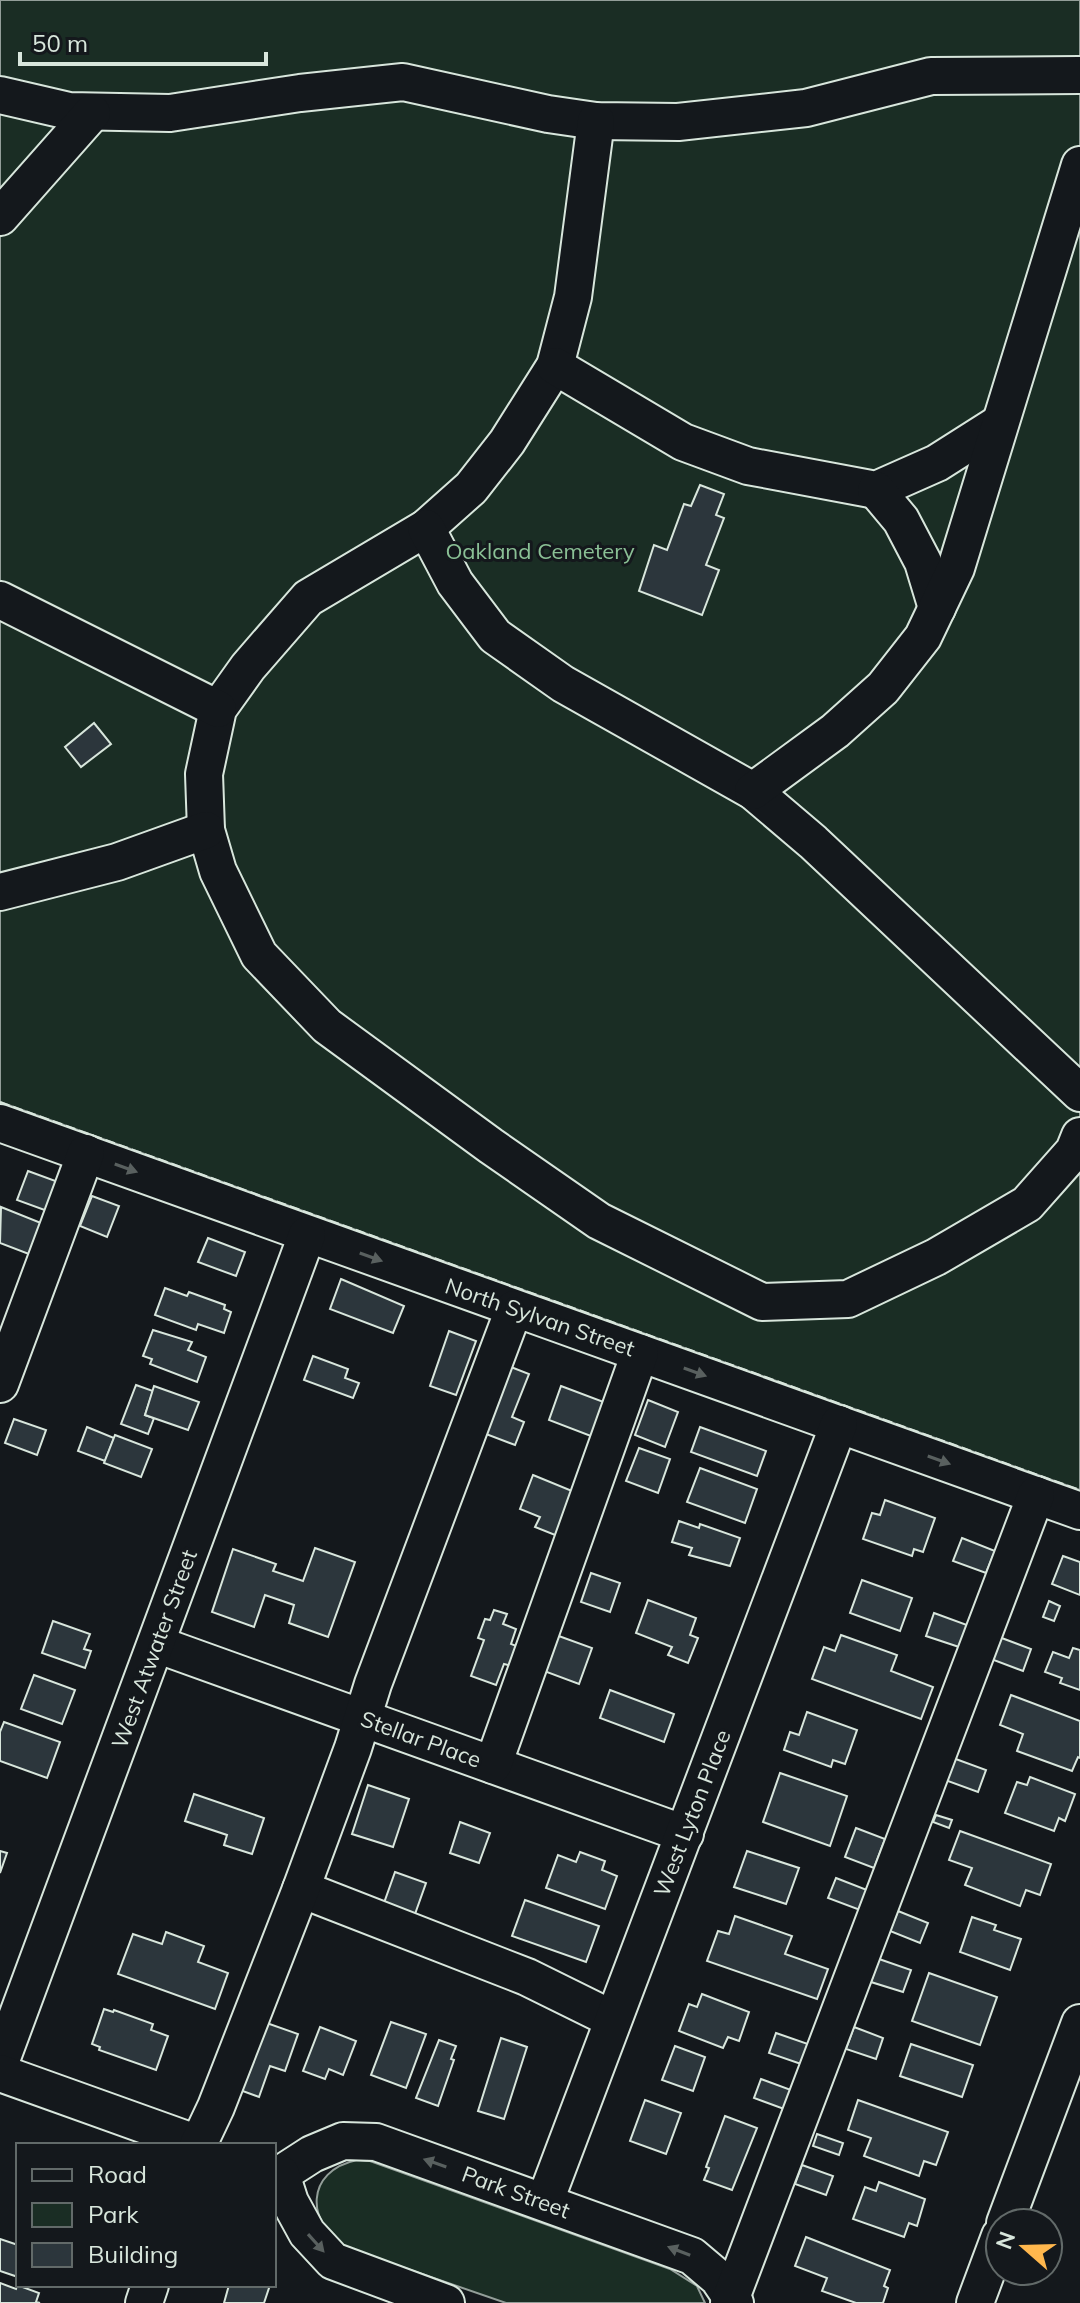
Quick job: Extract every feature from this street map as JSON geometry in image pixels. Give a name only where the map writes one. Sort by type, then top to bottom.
[{"type":"street","points":[[0,95],[69,111],[170,113],[300,93],[403,82],[548,114],[596,121],[678,122],[806,108],[931,76],[1080,75]]},
{"type":"street","points":[[0,217],[92,113]]},
{"type":"street","points":[[596,121],[573,297],[555,366],[530,409],[480,476],[426,528],[308,598],[248,667],[218,709],[204,774],[206,830],[218,871],[259,955],[327,1026],[599,1221],[762,1302],[848,1299],[936,1257],[1027,1204],[1074,1151],[1080,1136]]},
{"type":"street","points":[[753,791],[835,731],[883,688],[923,637],[956,568],[1080,165]]},
{"type":"street","points":[[555,366],[683,442],[748,466],[876,490],[937,463],[1000,423]]},
{"type":"street","points":[[876,490],[901,520],[916,548],[937,608]]},
{"type":"street","points":[[426,528],[455,583],[495,636],[563,684],[753,791],[813,842],[1080,1093]]},
{"type":"street","points":[[0,600],[218,709]]},
{"type":"street","points":[[0,892],[117,862],[206,830]]},
{"type":"street","name":"North Sylvan Street","points":[[0,1123],[1080,1511]]},
{"type":"street","points":[[0,1384],[86,1153]]},
{"type":"street","name":"West Atwater Street","points":[[0,2063],[307,1235]]},
{"type":"street","points":[[200,2143],[301,1889],[514,1309]]},
{"type":"street","points":[[493,1765],[640,1353]]},
{"type":"street","name":"West Lyton Place","points":[[545,2201],[839,1424]]},
{"type":"street","points":[[732,2300],[1036,1495]]},
{"type":"street","name":"Stellar Place","points":[[156,1644],[685,1834]]},
{"type":"street","points":[[301,1889],[527,1977],[612,2019]]},
{"type":"street","points":[[1013,2207],[1065,2107],[1080,2023]]},
{"type":"street","points":[[0,2073],[193,2143]]},
{"type":"street","name":"Park Street","points":[[277,2172],[343,2141],[376,2142],[692,2256],[718,2278],[732,2300]]},
{"type":"street","points":[[277,2172],[307,2233],[333,2261],[446,2303]]},
{"type":"street","points":[[975,2303],[984,2279]]},
{"type":"green space","name":"Oakland Cemetery","points":[[0,0],[1080,0],[1080,1490],[0,1102]]},
{"type":"green space","points":[[357,2160],[370,2161],[670,2269],[697,2286],[705,2303],[506,2303],[347,2248],[324,2225],[318,2212],[317,2199],[320,2186],[328,2175],[340,2166]]},
{"type":"building","points":[[700,485],[724,494],[716,515],[724,518],[706,565],[719,570],[702,615],[639,591],[654,545],[667,550],[684,504],[691,506]]},
{"type":"building","points":[[94,723],[111,744],[81,767],[65,747]]},
{"type":"building","points":[[28,1171],[61,1183],[50,1212],[17,1200]]},
{"type":"building","points":[[92,1196],[119,1206],[107,1237],[80,1226]]},
{"type":"building","points":[[1,1207],[46,1225],[34,1256],[0,1243]]},
{"type":"building","points":[[208,1238],[245,1252],[236,1276],[198,1262]]},
{"type":"building","points":[[341,1279],[404,1306],[393,1333],[330,1309]]},
{"type":"building","points":[[165,1288],[187,1296],[189,1292],[225,1305],[224,1309],[231,1312],[224,1333],[198,1324],[196,1330],[155,1315]]},
{"type":"building","points":[[153,1330],[192,1342],[188,1350],[206,1357],[197,1382],[150,1364],[152,1359],[143,1356]]},
{"type":"building","points":[[449,1331],[476,1341],[456,1395],[430,1386]]},
{"type":"building","points":[[313,1356],[348,1369],[345,1378],[359,1383],[353,1398],[304,1380]]},
{"type":"building","points":[[503,1364],[529,1374],[512,1417],[524,1422],[515,1445],[478,1431]]},
{"type":"building","points":[[136,1385],[153,1391],[145,1415],[154,1418],[148,1434],[121,1424]]},
{"type":"building","points":[[154,1386],[199,1402],[188,1430],[145,1415]]},
{"type":"building","points":[[561,1386],[609,1404],[596,1438],[549,1420]]},
{"type":"building","points":[[648,1400],[678,1412],[665,1447],[635,1435]]},
{"type":"building","points":[[14,1419],[46,1430],[37,1455],[5,1443]]},
{"type":"building","points":[[87,1427],[114,1438],[105,1461],[78,1451]]},
{"type":"building","points":[[700,1427],[766,1451],[757,1476],[691,1452]]},
{"type":"building","points":[[115,1435],[152,1449],[141,1477],[104,1463]]},
{"type":"building","points":[[639,1448],[670,1459],[658,1493],[626,1481]]},
{"type":"building","points":[[700,1468],[757,1489],[745,1523],[687,1502]]},
{"type":"building","points":[[533,1475],[577,1493],[560,1537],[535,1527],[540,1517],[520,1509]]},
{"type":"building","points":[[885,1500],[935,1518],[923,1552],[914,1549],[912,1556],[863,1539],[872,1513],[880,1515]]},
{"type":"building","points":[[679,1521],[699,1528],[700,1524],[740,1538],[730,1566],[689,1555],[692,1548],[672,1542]]},
{"type":"building","points":[[962,1538],[995,1551],[986,1573],[953,1561]]},
{"type":"building","points":[[315,1548],[355,1562],[328,1637],[289,1623],[294,1605],[265,1595],[254,1627],[212,1612],[233,1549],[276,1564],[273,1571],[303,1581]]},
{"type":"building","points":[[1063,1556],[1080,1562],[1080,1595],[1052,1584]]},
{"type":"building","points":[[591,1573],[620,1583],[610,1612],[581,1602]]},
{"type":"building","points":[[862,1580],[912,1598],[900,1631],[850,1613]]},
{"type":"building","points":[[648,1600],[696,1618],[690,1635],[698,1638],[688,1663],[668,1655],[672,1647],[636,1633]]},
{"type":"building","points":[[1049,1601],[1060,1606],[1054,1621],[1043,1617]]},
{"type":"building","points":[[494,1610],[507,1614],[503,1624],[516,1629],[511,1644],[519,1647],[512,1666],[504,1664],[496,1685],[471,1676],[484,1640],[478,1638],[485,1619],[490,1620]]},
{"type":"building","points":[[934,1613],[967,1625],[959,1647],[926,1636]]},
{"type":"building","points":[[53,1621],[90,1634],[84,1649],[91,1651],[85,1668],[42,1653]]},
{"type":"building","points":[[556,1635],[592,1648],[579,1684],[544,1671]]},
{"type":"building","points":[[841,1635],[897,1655],[891,1671],[933,1687],[921,1719],[812,1679],[824,1647],[835,1651]]},
{"type":"building","points":[[999,1637],[1031,1649],[1023,1671],[991,1659]]},
{"type":"building","points":[[1073,1648],[1080,1650],[1080,1690],[1060,1683],[1062,1678],[1045,1672],[1053,1652],[1069,1658]]},
{"type":"building","points":[[34,1675],[75,1690],[62,1724],[21,1709]]},
{"type":"building","points":[[610,1690],[674,1714],[664,1742],[600,1718]]},
{"type":"building","points":[[1011,1695],[1080,1721],[1080,1758],[1072,1771],[1017,1751],[1023,1734],[1000,1725]]},
{"type":"building","points":[[807,1712],[857,1730],[845,1764],[833,1760],[831,1767],[784,1750],[790,1732],[799,1735]]},
{"type":"building","points":[[4,1722],[60,1742],[47,1778],[0,1761],[0,1732]]},
{"type":"building","points":[[953,1758],[986,1770],[978,1792],[945,1780]]},
{"type":"building","points":[[780,1773],[847,1796],[830,1846],[763,1822]]},
{"type":"building","points":[[1030,1777],[1075,1794],[1065,1821],[1059,1818],[1054,1831],[1005,1813],[1017,1782],[1027,1785]]},
{"type":"building","points":[[368,1785],[409,1799],[393,1847],[352,1834]]},
{"type":"building","points":[[194,1794],[264,1818],[252,1854],[224,1845],[227,1835],[185,1821]]},
{"type":"building","points":[[936,1815],[952,1820],[949,1828],[933,1822]]},
{"type":"building","points":[[460,1822],[490,1833],[479,1863],[450,1853]]},
{"type":"building","points":[[856,1828],[885,1839],[874,1868],[845,1857]]},
{"type":"building","points":[[960,1831],[1051,1864],[1040,1895],[1026,1890],[1020,1906],[965,1885],[972,1868],[949,1860]]},
{"type":"building","points":[[0,1851],[7,1853],[0,1873]]},
{"type":"building","points":[[747,1851],[799,1868],[786,1904],[734,1887]]},
{"type":"building","points":[[580,1852],[605,1861],[602,1870],[617,1876],[605,1909],[546,1888],[558,1855],[576,1862]]},
{"type":"building","points":[[395,1872],[426,1883],[415,1914],[384,1903]]},
{"type":"building","points":[[836,1878],[867,1890],[860,1910],[828,1898]]},
{"type":"building","points":[[525,1900],[599,1926],[586,1962],[512,1936]]},
{"type":"building","points":[[898,1911],[928,1923],[920,1943],[890,1931]]},
{"type":"building","points":[[735,1916],[792,1936],[785,1954],[828,1969],[817,1999],[707,1961],[718,1931],[729,1934]]},
{"type":"building","points":[[972,1917],[996,1925],[994,1930],[1021,1939],[1010,1970],[960,1952]]},
{"type":"building","points":[[166,1932],[204,1946],[198,1962],[228,1973],[215,2009],[118,1974],[133,1934],[162,1944]]},
{"type":"building","points":[[879,1959],[911,1970],[903,1992],[871,1982]]},
{"type":"building","points":[[929,1973],[997,1997],[980,2045],[912,2021]]},
{"type":"building","points":[[702,1994],[749,2012],[739,2041],[728,2037],[723,2048],[679,2031],[689,2004],[697,2007]]},
{"type":"building","points":[[104,2009],[153,2024],[151,2030],[168,2036],[156,2070],[99,2050],[100,2047],[92,2044]]},
{"type":"building","points":[[261,2021],[298,2034],[285,2071],[270,2066],[259,2097],[237,2089]]},
{"type":"building","points":[[391,2022],[426,2034],[406,2088],[371,2075]]},
{"type":"building","points":[[320,2027],[356,2041],[343,2075],[329,2069],[325,2079],[303,2071]]},
{"type":"building","points":[[854,2027],[883,2038],[876,2059],[846,2049]]},
{"type":"building","points":[[776,2033],[808,2044],[801,2064],[769,2053]]},
{"type":"building","points":[[501,2038],[527,2047],[504,2119],[478,2111]]},
{"type":"building","points":[[439,2040],[456,2046],[438,2106],[416,2098]]},
{"type":"building","points":[[911,2044],[973,2065],[962,2097],[900,2076]]},
{"type":"building","points":[[675,2046],[705,2057],[693,2091],[662,2080]]},
{"type":"building","points":[[761,2079],[791,2090],[784,2109],[754,2098]]},
{"type":"building","points":[[645,2100],[681,2113],[666,2154],[630,2141]]},
{"type":"building","points":[[858,2100],[948,2132],[936,2165],[924,2161],[919,2176],[864,2156],[871,2138],[848,2130]]},
{"type":"building","points":[[725,2116],[757,2128],[732,2190],[704,2180]]},
{"type":"building","points":[[817,2134],[843,2143],[839,2155],[813,2146]]},
{"type":"building","points":[[802,2165],[833,2176],[826,2195],[795,2184]]},
{"type":"building","points":[[879,2182],[925,2199],[917,2226],[909,2223],[904,2237],[853,2219],[865,2187],[876,2191]]},
{"type":"building","points":[[806,2237],[890,2270],[884,2286],[888,2288],[883,2303],[856,2303],[822,2291],[827,2278],[795,2266]]},
{"type":"building","points":[[0,2239],[16,2244],[16,2276],[0,2271]]},
{"type":"building","points":[[0,2283],[39,2293],[36,2302],[40,2303],[0,2303]]},
{"type":"building","points":[[228,2287],[269,2287],[264,2303],[224,2303]]},
{"type":"fence","points":[[0,1102],[1080,1490]]}]
